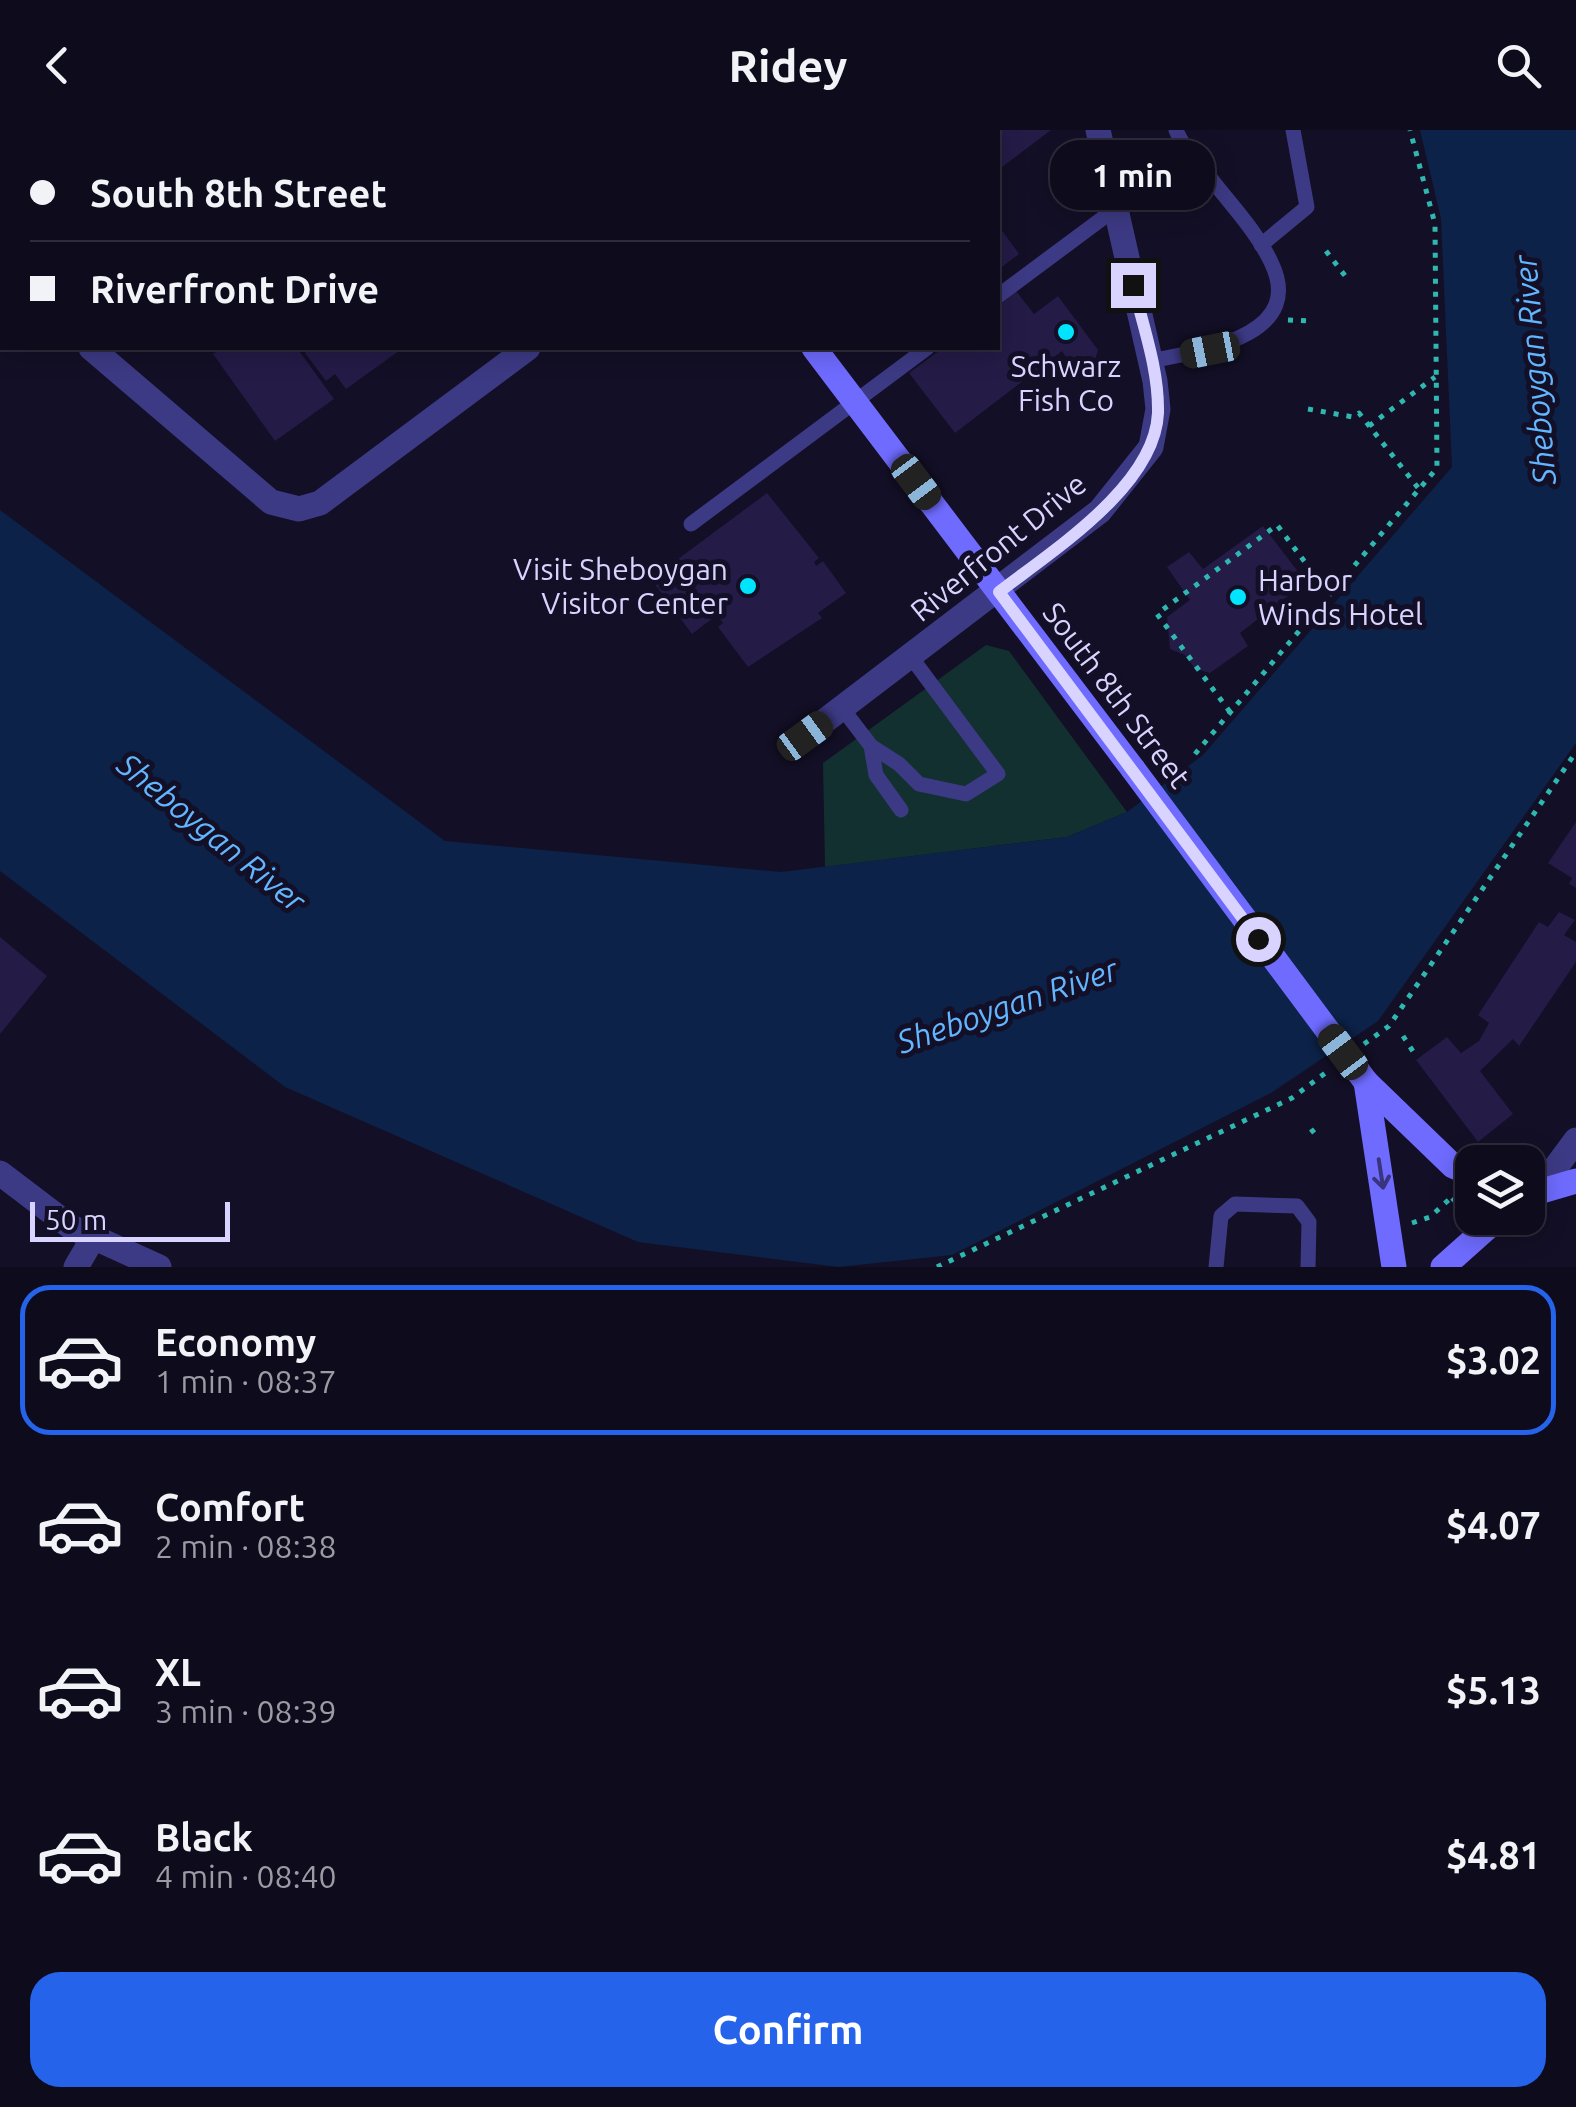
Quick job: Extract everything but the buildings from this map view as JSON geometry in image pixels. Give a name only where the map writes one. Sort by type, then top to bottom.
[{"type":"main road","name":"South 8th Street","points":[[815,350],[1366,1082],[1455,1168]]},
{"type":"main road","name":"South 8th Street","points":[[1366,1082],[1394,1267]]},
{"type":"main road","points":[[1545,1189],[1576,1181]]},
{"type":"main road","points":[[1443,1267],[1479,1235]]},
{"type":"street","name":"Riverfront Drive","points":[[805,736],[999,592],[1100,511],[1146,456],[1158,410],[1151,361],[1098,130]]},
{"type":"street","points":[[102,351],[250,486],[271,502],[298,508],[320,503],[525,350]]},
{"type":"street","points":[[1545,1177],[1576,1140]]},
{"type":"street","points":[[0,1173],[63,1222],[159,1267]]},
{"type":"street","points":[[76,1267],[93,1238]]},
{"type":"lane","points":[[1151,361],[1225,346],[1266,320],[1278,285],[1261,245],[1176,130]]},
{"type":"lane","points":[[1261,245],[1307,206],[1294,130]]},
{"type":"lane","points":[[1000,295],[1115,209]]},
{"type":"lane","points":[[690,524],[924,350]]},
{"type":"lane","points":[[842,708],[871,746],[928,789],[966,794],[998,774],[911,657]]},
{"type":"lane","points":[[871,746],[876,776],[901,810]]},
{"type":"lane","points":[[1216,1267],[1221,1216],[1235,1204],[1297,1206],[1308,1222],[1308,1267]]},
{"type":"path","points":[[1194,754],[1437,468],[1435,224],[1410,130]]},
{"type":"path","points":[[1326,251],[1349,282]]},
{"type":"path","points":[[1288,320],[1310,321]]},
{"type":"path","points":[[1369,426],[1437,376]]},
{"type":"path","points":[[1308,409],[1353,417],[1359,413],[1419,489]]},
{"type":"path","points":[[1230,712],[1157,614],[1277,525],[1330,595]]},
{"type":"path","points":[[1361,1046],[1389,1026],[1576,752]]},
{"type":"path","points":[[1403,1036],[1416,1056]]},
{"type":"path","points":[[937,1267],[1292,1098],[1333,1067]]},
{"type":"path","points":[[1311,1129],[1319,1139]]},
{"type":"path","points":[[1412,1222],[1430,1217],[1455,1192]]},
{"type":"green space","points":[[986,645],[1009,651],[1127,812],[1067,837],[825,867],[823,763]]},
{"type":"water","name":"Sheboygan River","points":[[1420,130],[1576,130],[1576,743],[1378,1021],[1271,1093],[952,1255],[838,1267],[638,1242],[285,1087],[0,871],[0,510],[445,841],[781,872],[1067,837],[1127,812],[1203,755],[1452,467],[1441,219]]},
{"type":"place","name":"Schwarz Fish Co","points":[[1066,332]]},
{"type":"place","name":"Visit Sheboygan Visitor Center","points":[[748,586]]},
{"type":"place","name":"Harbor Winds Hotel","points":[[1238,597]]},
{"type":"route","points":[[1133,285],[1157,396],[1153,440],[1136,471],[1100,511],[999,592],[1258,939]]}]
